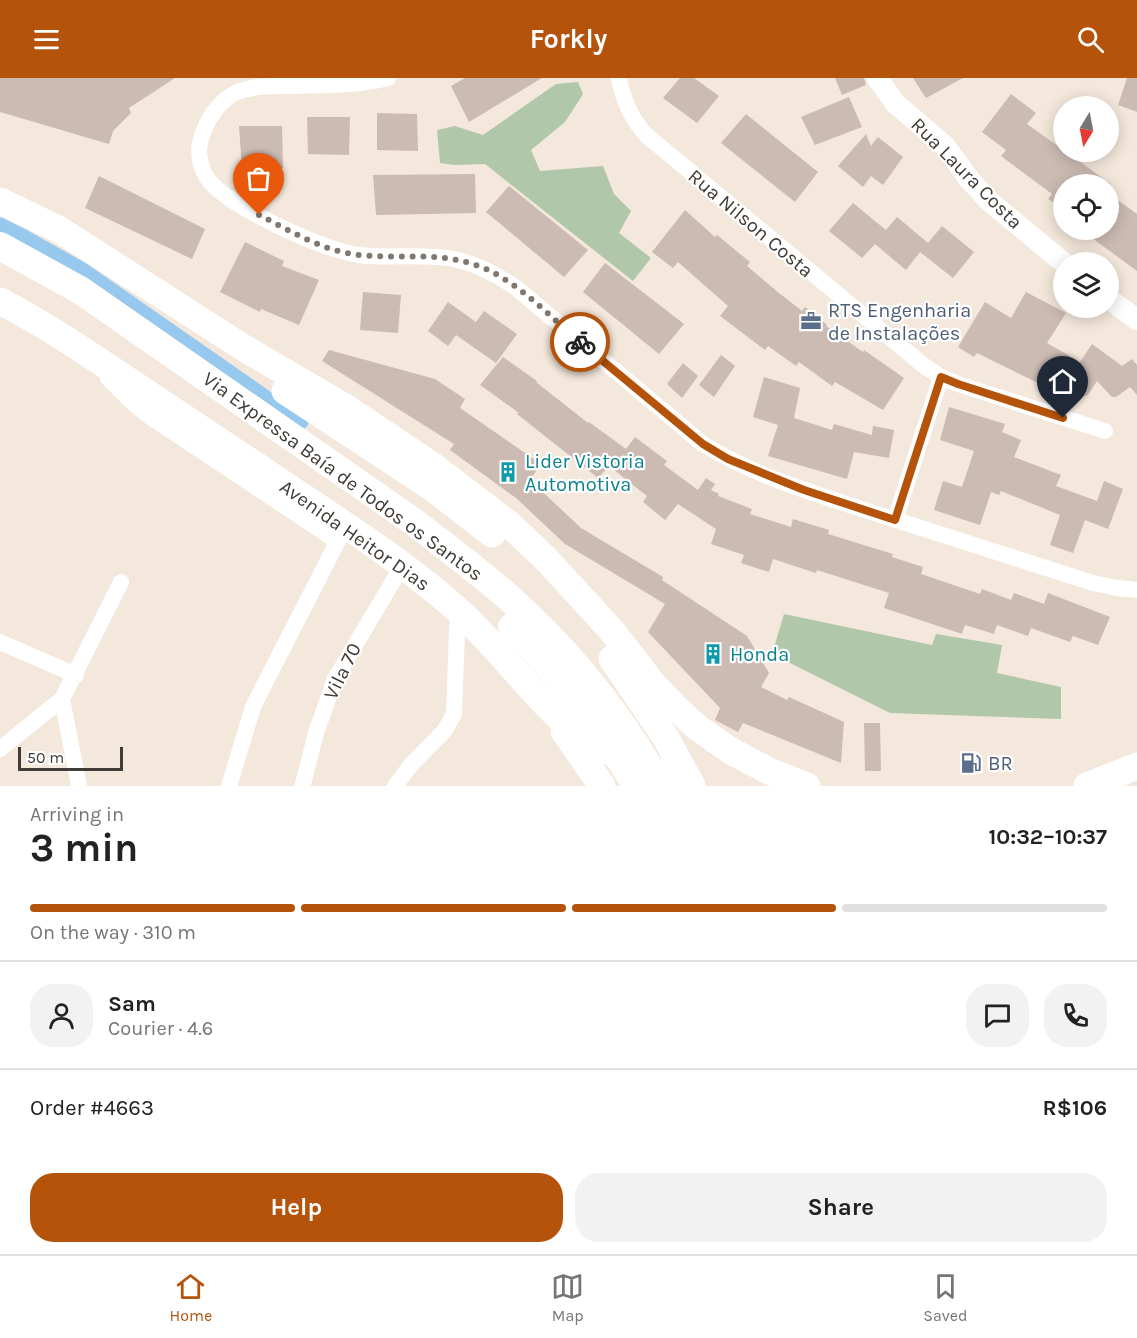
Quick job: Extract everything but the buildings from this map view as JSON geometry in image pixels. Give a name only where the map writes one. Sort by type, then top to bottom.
[{"type":"highway","name":"Via Expressa Baía de Todos os Santos","points":[[0,246],[80,290],[401,513],[456,566],[556,675],[632,773]]},
{"type":"highway","name":"Via Expressa Baía de Todos os Santos","points":[[0,267],[68,305],[362,508],[510,598],[572,662],[621,725],[660,786]]},
{"type":"main road","points":[[0,201],[60,230],[392,437],[474,496],[509,524],[546,559],[612,631],[678,711],[731,752],[769,771],[807,786]]},
{"type":"main road","name":"Via Expressa Baía de Todos os Santos","points":[[153,290],[235,356],[312,410],[399,465],[477,522],[526,563],[590,631],[620,669],[666,738],[692,786]]},
{"type":"main road","name":"Avenida Heitor Dias","points":[[0,301],[73,344],[341,534],[402,566],[459,612],[489,640],[543,701],[587,742],[632,773],[692,786]]},
{"type":"main road","points":[[632,773],[658,739],[662,725],[661,705],[654,684]]},
{"type":"main road","points":[[543,701],[602,786]]},
{"type":"main road","points":[[1087,786],[1137,766]]},
{"type":"main road","points":[[1127,786],[1137,781]]},
{"type":"street","points":[[388,78],[350,84],[260,87],[236,93],[212,114],[205,127],[199,155],[206,178],[227,198],[320,245],[359,255],[434,256],[475,265],[497,275],[515,287],[703,444],[728,459],[765,476],[895,520],[1093,582],[1137,590]]},
{"type":"street","name":"Rua Nilson Costa","points":[[619,78],[632,118],[645,134],[896,343],[941,377],[1105,431]]},
{"type":"street","name":"Rua Laura Costa","points":[[877,78],[896,104],[945,146],[969,179],[989,201],[1053,254]]},
{"type":"street","points":[[1119,306],[1137,320]]},
{"type":"street","points":[[895,520],[941,377]]},
{"type":"street","points":[[229,786],[253,707],[341,534]]},
{"type":"street","name":"Vila 70","points":[[303,784],[316,733],[335,679],[402,566]]},
{"type":"street","points":[[0,749],[62,699],[121,582]]},
{"type":"street","points":[[395,786],[410,766],[445,730],[454,714],[459,612]]},
{"type":"street","points":[[0,642],[76,675]]},
{"type":"street","points":[[62,699],[79,786]]},
{"type":"green space","points":[[578,82],[583,94],[565,122],[531,150],[540,171],[603,166],[614,194],[631,211],[619,233],[651,258],[633,281],[485,164],[440,163],[437,130],[455,126],[483,135],[556,84]]},
{"type":"green space","points":[[784,614],[932,645],[936,634],[1002,645],[997,673],[1061,687],[1061,719],[890,713],[772,654]]},
{"type":"waterway","points":[[0,225],[81,269],[301,422]]},
{"type":"way so far","points":[[259,215],[320,245],[339,251],[376,256],[434,256],[475,265],[497,275],[515,287],[580,342]]},
{"type":"place","name":"RTS Engenharia de Instalações","points":[[811,321]]},
{"type":"place","name":"Lider Vistoria Automotiva","points":[[508,472]]},
{"type":"place","name":"Honda","points":[[713,654]]},
{"type":"place","name":"BR","points":[[971,763]]},
{"type":"route","points":[[580,342],[703,444],[728,459],[765,476],[895,520],[941,377],[1063,418]]}]
